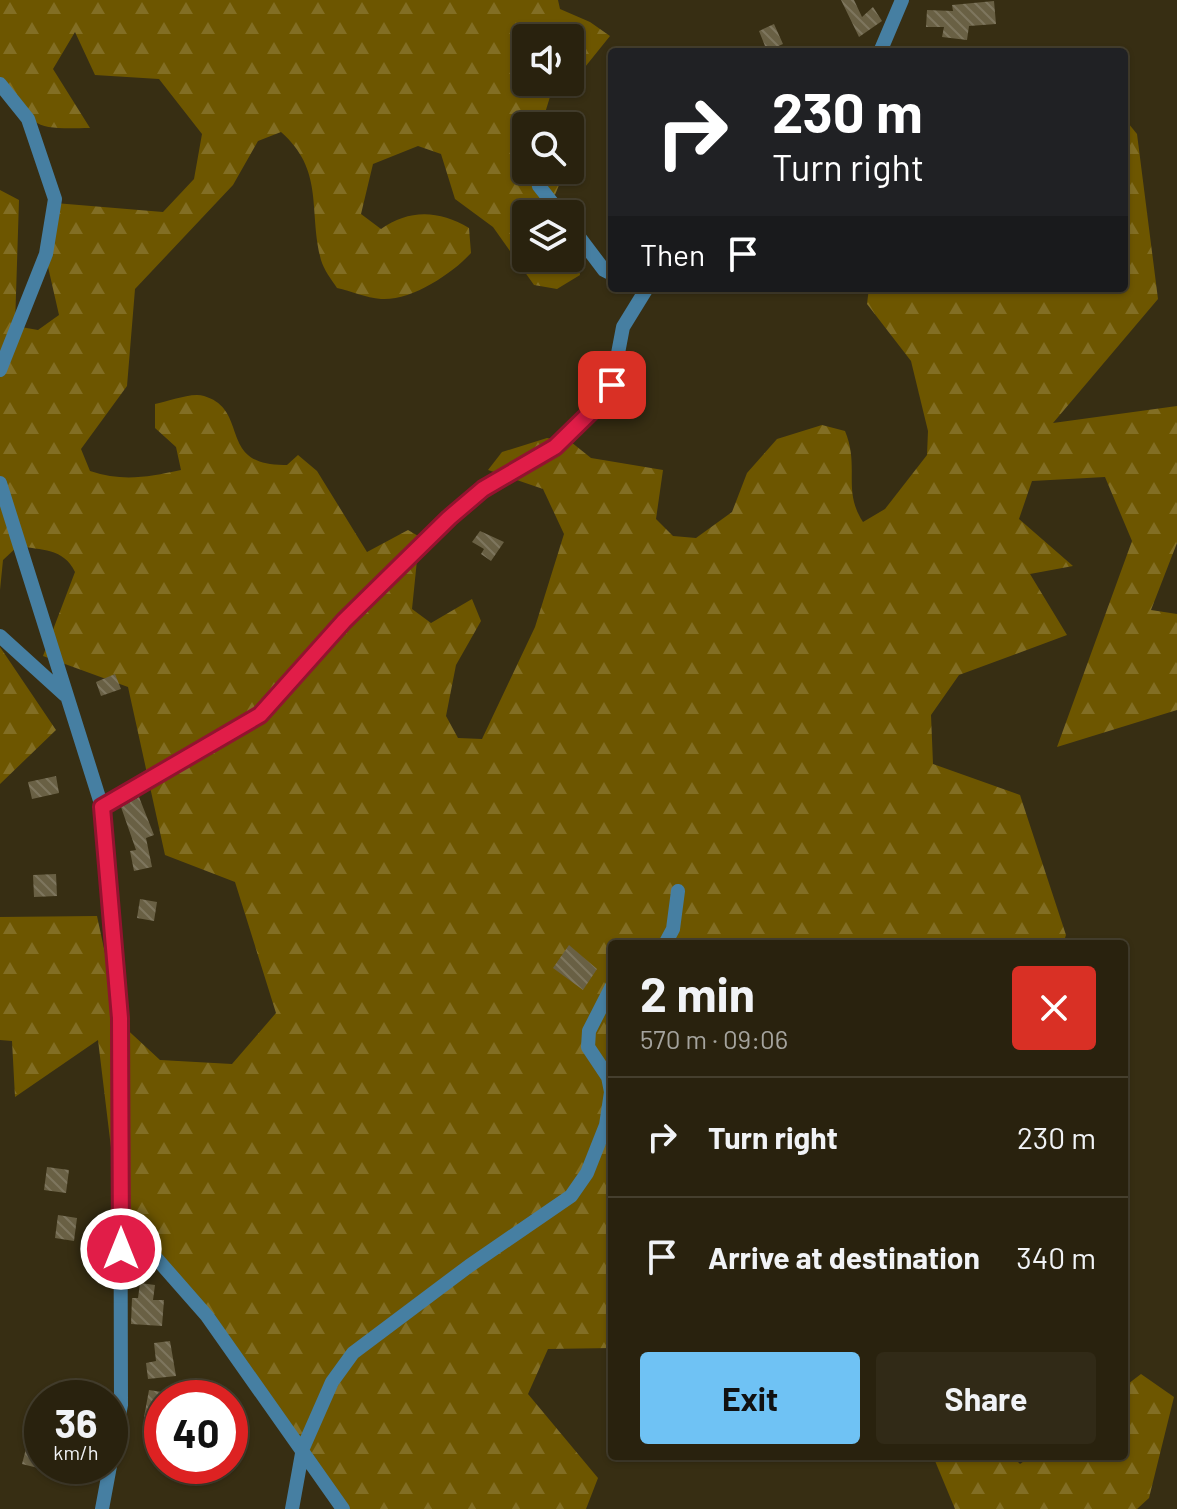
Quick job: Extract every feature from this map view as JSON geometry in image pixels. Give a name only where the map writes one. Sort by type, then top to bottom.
[{"type":"street","points":[[882,48],[902,0]]},
{"type":"street","points":[[0,84],[28,119],[55,199],[46,254],[0,370]]},
{"type":"street","points":[[584,244],[608,272]]},
{"type":"street","points":[[102,807],[260,715],[344,621],[449,518],[483,489],[555,447],[600,403],[612,385],[623,327],[642,292]]},
{"type":"street","points":[[0,483],[102,807],[120,1018],[121,1380]]},
{"type":"street","points":[[0,636],[67,697]]},
{"type":"street","points":[[667,940],[673,929],[678,891]]},
{"type":"street","points":[[608,994],[589,1031],[588,1047],[608,1077]]},
{"type":"street","points":[[292,1509],[303,1448],[332,1382],[353,1353],[469,1266],[571,1196],[587,1173],[608,1112]]},
{"type":"street","points":[[121,1218],[207,1316],[303,1448],[343,1509]]},
{"type":"street","points":[[102,1509],[107,1484]]},
{"type":"green space","points":[[0,0],[558,0],[560,9],[590,22],[610,36],[584,68],[584,24],[512,24],[512,96],[550,96],[545,112],[512,112],[512,184],[559,184],[553,200],[512,200],[512,254],[493,227],[455,199],[441,154],[418,146],[373,164],[361,214],[381,229],[402,218],[424,214],[447,218],[469,228],[471,253],[442,277],[405,296],[381,299],[337,288],[321,260],[313,192],[304,161],[281,132],[258,141],[233,185],[135,289],[127,386],[81,449],[90,471],[102,474],[136,477],[181,470],[176,447],[155,428],[155,404],[186,396],[204,396],[218,403],[227,413],[242,448],[251,457],[265,463],[287,465],[298,455],[317,471],[367,552],[408,530],[430,543],[417,560],[412,609],[431,623],[472,599],[481,621],[456,665],[446,716],[458,738],[482,739],[535,627],[564,534],[543,489],[488,470],[502,452],[547,438],[571,442],[591,458],[663,470],[656,519],[673,536],[696,538],[732,512],[747,473],[777,439],[822,425],[845,431],[851,456],[853,499],[863,522],[885,509],[927,455],[928,431],[911,361],[867,304],[868,292],[1128,292],[1128,123],[1137,134],[1158,299],[1053,423],[1177,406],[1177,543],[1151,610],[1177,614],[1177,710],[1057,747],[1132,541],[1105,477],[1032,481],[1019,519],[1073,566],[1030,574],[1067,635],[959,675],[931,715],[933,764],[1020,795],[1066,935],[1064,940],[608,940],[608,1348],[548,1349],[528,1394],[598,1478],[586,1509],[338,1509],[206,1321],[120,1222],[98,1040],[15,1097],[12,1041],[0,1040],[0,917],[97,916],[120,1023],[160,1060],[232,1064],[276,1013],[235,882],[165,855],[128,687],[43,656],[75,572],[70,564],[58,554],[18,546],[3,560],[0,590],[0,190],[19,200],[15,326],[38,330],[59,315],[46,258],[55,203],[163,212],[194,179],[202,134],[159,79],[95,75],[75,32],[53,69],[90,128],[58,128],[38,124],[0,86]]},
{"type":"green space","points":[[525,272],[580,272],[580,275],[557,289],[534,285]]},
{"type":"green space","points":[[0,647],[56,730],[0,784]]},
{"type":"green space","points":[[1141,1374],[1174,1397],[1149,1498],[1137,1509],[955,1509],[935,1460],[1016,1460],[1020,1464],[1026,1460],[1128,1460],[1128,1384]]},
{"type":"building","points":[[841,0],[854,0],[862,17],[873,7],[882,21],[859,37]]},
{"type":"building","points":[[994,1],[996,24],[969,26],[967,40],[942,37],[944,27],[926,27],[927,10],[953,11],[952,5]]},
{"type":"building","points":[[774,24],[783,44],[766,48],[759,31]]},
{"type":"building","points":[[480,531],[504,542],[491,561],[481,554],[484,549],[472,542]]},
{"type":"building","points":[[115,674],[121,689],[101,696],[96,682]]},
{"type":"building","points":[[56,776],[59,793],[32,799],[28,782]]},
{"type":"building","points":[[139,797],[154,835],[146,838],[152,867],[134,871],[130,851],[136,850],[121,807]]},
{"type":"building","points":[[56,874],[57,896],[34,897],[33,875]]},
{"type":"building","points":[[140,899],[157,902],[154,921],[137,918]]},
{"type":"building","points":[[569,945],[597,969],[583,990],[553,968]]},
{"type":"building","points":[[47,1167],[69,1170],[66,1193],[44,1190]]},
{"type":"building","points":[[58,1215],[77,1218],[74,1241],[55,1238]]},
{"type":"building","points":[[140,1283],[155,1285],[153,1300],[164,1300],[162,1326],[131,1324],[132,1298],[138,1298]]},
{"type":"building","points":[[170,1341],[176,1376],[148,1379],[146,1363],[156,1361],[154,1343]]},
{"type":"route","points":[[121,1249],[120,1018],[102,807],[260,715],[344,621],[449,518],[483,489],[555,447],[600,403],[612,385]]}]
